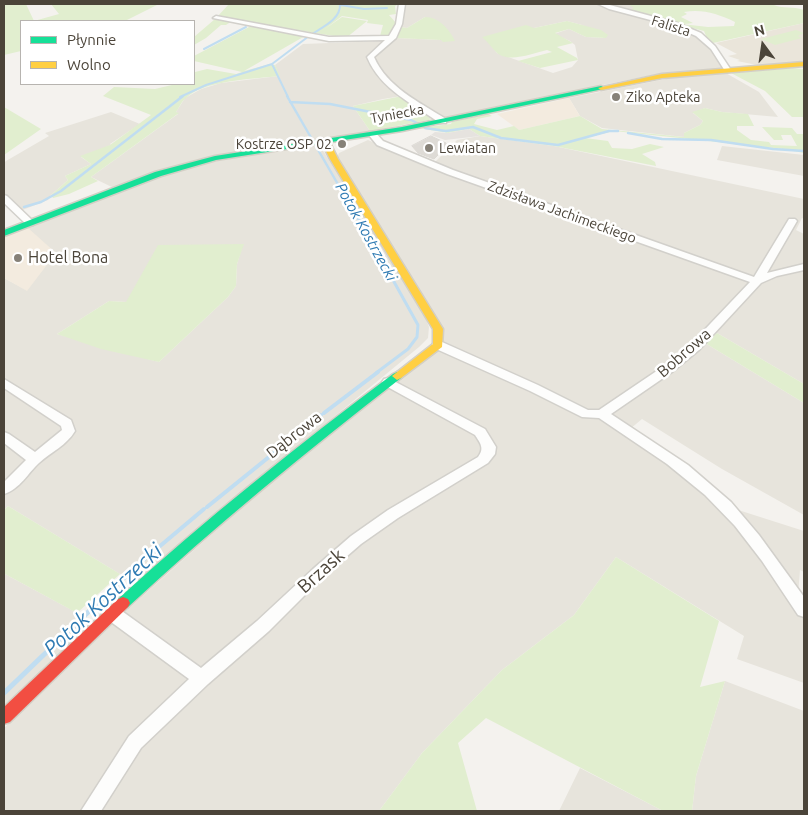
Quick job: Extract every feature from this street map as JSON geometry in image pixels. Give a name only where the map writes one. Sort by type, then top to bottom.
[{"type":"street","points":[[402,4],[399,13],[400,21],[393,38],[370,57],[372,65],[382,79],[443,121]]},
{"type":"street","name":"Falista","points":[[601,4],[692,32],[706,40],[718,54],[727,70]]},
{"type":"street","points":[[216,18],[338,39],[393,38]]},
{"type":"street","name":"Tyniecka","points":[[4,233],[135,182],[191,164],[224,156],[372,134],[662,76],[803,65]]},
{"type":"street","name":"Zdzisława Jachimeckiego","points":[[372,134],[380,143],[450,172],[751,280]]},
{"type":"street","points":[[317,142],[334,159],[438,329],[438,345],[534,388],[586,414],[602,414],[694,477],[720,501],[777,569],[804,610]]},
{"type":"street","points":[[4,198],[30,223]]},
{"type":"street","name":"Bobrowa","points":[[602,414],[668,369],[695,347],[751,280],[792,221]]},
{"type":"street","name":"Bobrowa","points":[[751,280],[804,267]]},
{"type":"street","name":"Dąbrowa","points":[[4,717],[152,577],[267,477],[438,345]]},
{"type":"street","name":"Brzask","points":[[90,811],[135,742],[202,678],[263,626],[318,573],[356,540],[393,514],[483,460],[488,454],[489,447],[480,432],[388,382]]},
{"type":"street","points":[[4,383],[66,423],[69,427],[69,432],[63,438],[35,459],[10,485],[4,488]]},
{"type":"street","points":[[4,437],[35,459]]},
{"type":"street","points":[[113,614],[202,678]]},
{"type":"shaded area","points":[[405,4],[628,4],[705,40],[723,68],[657,74],[442,118],[408,95],[383,99],[353,106],[370,131],[227,154],[114,188],[91,177],[178,114],[176,112],[185,98],[201,89],[221,83],[279,76],[275,65],[303,44],[384,41],[396,38],[441,40],[425,17],[407,28],[401,27],[402,6]],"holes":[[[567,21],[582,25],[605,38],[586,37],[569,29],[554,34],[575,45],[578,60],[572,67],[553,73],[497,53],[491,45],[534,28]]]},
{"type":"shaded area","points":[[804,23],[804,60],[793,63],[757,65],[737,61],[740,60],[728,56],[737,54],[716,43]]},
{"type":"shaded area","points":[[724,72],[759,92],[778,117],[722,112],[705,108],[693,113],[703,121],[700,125],[684,133],[684,137],[602,128],[580,116],[569,98],[676,77]]},
{"type":"shaded area","points":[[569,98],[580,116],[519,130],[497,114]]},
{"type":"shaded area","points":[[111,112],[140,124],[111,145],[81,157],[91,164],[65,176],[68,180],[48,200],[20,211],[15,203],[4,195],[4,163],[6,161],[49,136],[45,133]]},
{"type":"shaded area","points":[[469,129],[480,136],[445,140],[431,135],[435,132],[448,133]]},
{"type":"shaded area","points":[[480,136],[554,146],[804,199],[804,219],[802,218],[796,230],[804,234],[804,384],[717,333],[705,343],[804,403],[804,515],[722,469],[642,419],[630,429],[732,508],[804,531],[804,572],[800,570],[797,608],[804,618],[804,683],[737,659],[744,636],[616,557],[574,615],[502,670],[422,753],[379,811],[4,811],[4,728],[129,608],[250,500],[443,341],[337,158],[339,153],[368,140],[430,167],[457,140]]},
{"type":"shaded area","points":[[319,144],[425,316],[429,327],[428,338],[133,582],[8,506],[4,510],[4,278],[27,290],[27,227],[193,165]],"holes":[[[243,244],[237,264],[236,286],[228,297],[159,362],[57,334],[109,301],[126,302]]]},
{"type":"shaded area","points":[[722,146],[804,155],[804,176],[717,160]]},
{"type":"shaded area","points":[[27,227],[56,253],[27,291],[4,278],[4,236]]},
{"type":"shaded area","points":[[4,575],[94,622],[4,706]]},
{"type":"shaded area","points":[[725,681],[804,711],[804,811],[692,811],[696,776]]},
{"type":"shaded area","points":[[580,768],[663,811],[559,811]]},
{"type":"green space","points":[[4,4],[26,4],[34,20],[20,20],[20,51],[4,55]]},
{"type":"green space","points":[[51,4],[159,4],[127,20],[38,20],[59,14]]},
{"type":"green space","points":[[229,4],[399,4],[395,6],[396,14],[389,15],[397,24],[391,35],[380,36],[383,25],[367,23],[368,20],[342,16],[325,29],[342,17],[367,21],[346,38],[217,17]]},
{"type":"green space","points":[[628,4],[781,4],[774,5],[804,10],[804,23],[713,43],[704,36],[706,36],[704,31],[625,11],[634,8]],"holes":[[[691,11],[710,13],[735,22],[734,26],[708,27],[680,24],[693,23],[681,17],[687,14],[684,12]]]},
{"type":"green space","points":[[425,17],[435,19],[443,24],[455,41],[443,42],[441,40],[396,38],[401,27],[407,28]]},
{"type":"green space","points":[[215,19],[232,21],[226,25],[221,25],[195,44],[195,36]]},
{"type":"green space","points":[[567,21],[601,30],[608,35],[606,38],[586,37],[569,29],[555,33],[573,43],[557,47],[578,60],[540,68],[518,61],[552,52],[547,50],[521,57],[507,57],[496,52],[482,37],[526,25],[534,28]]},
{"type":"green space","points":[[251,26],[305,36],[244,71],[270,64],[275,65],[280,76],[216,84],[193,93],[181,103],[176,112],[179,113],[91,177],[98,181],[69,194],[53,198],[51,195],[68,180],[65,176],[91,164],[80,156],[110,145],[151,115],[103,96],[114,87],[155,89],[172,85],[195,85],[195,72],[207,69],[236,74],[242,72],[195,61],[195,55]]},
{"type":"green space","points":[[796,30],[804,33],[798,36],[802,38],[775,45],[761,39]]},
{"type":"green space","points":[[793,68],[804,69],[804,117],[792,117],[765,91],[731,73]]},
{"type":"green space","points":[[402,96],[432,117],[429,120],[370,131],[353,106]]},
{"type":"green space","points":[[4,107],[41,129],[4,155]]},
{"type":"green space","points":[[705,108],[722,112],[748,114],[754,126],[737,126],[737,130],[751,140],[769,142],[771,145],[797,146],[791,135],[781,135],[783,140],[774,140],[762,127],[792,128],[797,134],[804,134],[804,153],[783,149],[614,131],[585,138],[608,141],[612,148],[632,149],[650,144],[664,147],[642,154],[655,162],[656,166],[554,146],[480,136],[469,129],[448,133],[418,128],[451,124],[452,122],[488,114],[492,116],[477,119],[474,124],[497,130],[514,126],[519,130],[580,116],[602,129],[684,137],[684,133],[700,125],[703,121],[692,112]]},
{"type":"green space","points":[[244,244],[237,264],[236,286],[228,297],[159,362],[101,349],[57,334],[109,301],[126,302],[158,245]]},
{"type":"green space","points":[[717,333],[804,384],[804,403],[705,343]]},
{"type":"green space","points":[[8,506],[120,574],[77,613],[5,574],[4,510]]},
{"type":"green space","points":[[616,557],[719,621],[700,687],[725,681],[696,776],[692,811],[663,811],[486,718],[458,743],[477,811],[379,811],[422,753],[502,670],[574,615]]},
{"type":"building","name":"Lewiatan","points":[[431,136],[446,143],[446,147],[434,159],[418,153],[412,146]]},
{"type":"waterway","name":"Potok Kostrzecki","points":[[312,34],[338,14],[340,4]]},
{"type":"waterway","points":[[341,5],[364,9],[387,8]]},
{"type":"waterway","points":[[204,49],[246,27]]},
{"type":"waterway","name":"Potok Kostrzecki","points":[[272,64],[309,36]]},
{"type":"waterway","points":[[180,97],[206,85],[272,64]]},
{"type":"waterway","name":"Potok Kostrzecki","points":[[272,64],[288,97]]},
{"type":"waterway","points":[[24,207],[41,202],[61,191],[183,96]]},
{"type":"waterway","name":"Potok Kostrzecki","points":[[287,96],[290,102]]},
{"type":"waterway","points":[[290,102],[330,104],[411,120],[417,123]]},
{"type":"waterway","name":"Potok Kostrzecki","points":[[290,102],[358,219]]},
{"type":"waterway","points":[[425,128],[446,131],[473,127],[501,138],[558,145],[609,131],[618,131]]},
{"type":"waterway","points":[[628,133],[662,139],[711,140],[773,149],[804,151]]},
{"type":"waterway","name":"Potok Kostrzecki","points":[[358,217],[418,325],[417,337],[408,349],[376,373]]},
{"type":"waterway","name":"Potok Kostrzecki","points":[[324,413],[378,372]]},
{"type":"waterway","name":"Potok Kostrzecki","points":[[207,507],[321,415]]},
{"type":"waterway","name":"Potok Kostrzecki","points":[[134,568],[204,509]]},
{"type":"waterway","name":"Potok Kostrzecki","points":[[4,693],[135,567]]},
{"type":"traffic: fast","points":[[4,233],[158,174],[215,158],[402,129],[601,88]]},
{"type":"traffic: fast","points":[[123,603],[189,543],[257,486],[397,376]]},
{"type":"traffic: slow","points":[[601,88],[662,76],[804,64]]},
{"type":"traffic: slow","points":[[325,141],[334,159],[438,329],[438,345],[397,376]]},
{"type":"traffic: jam","points":[[4,717],[123,603]]},
{"type":"place","name":"Ziko Apteka","points":[[616,97]]},
{"type":"place","name":"Kostrze OSP 02","points":[[342,144]]},
{"type":"place","name":"Lewiatan","points":[[429,148]]},
{"type":"place","name":"Hotel Bona","points":[[18,258]]}]
